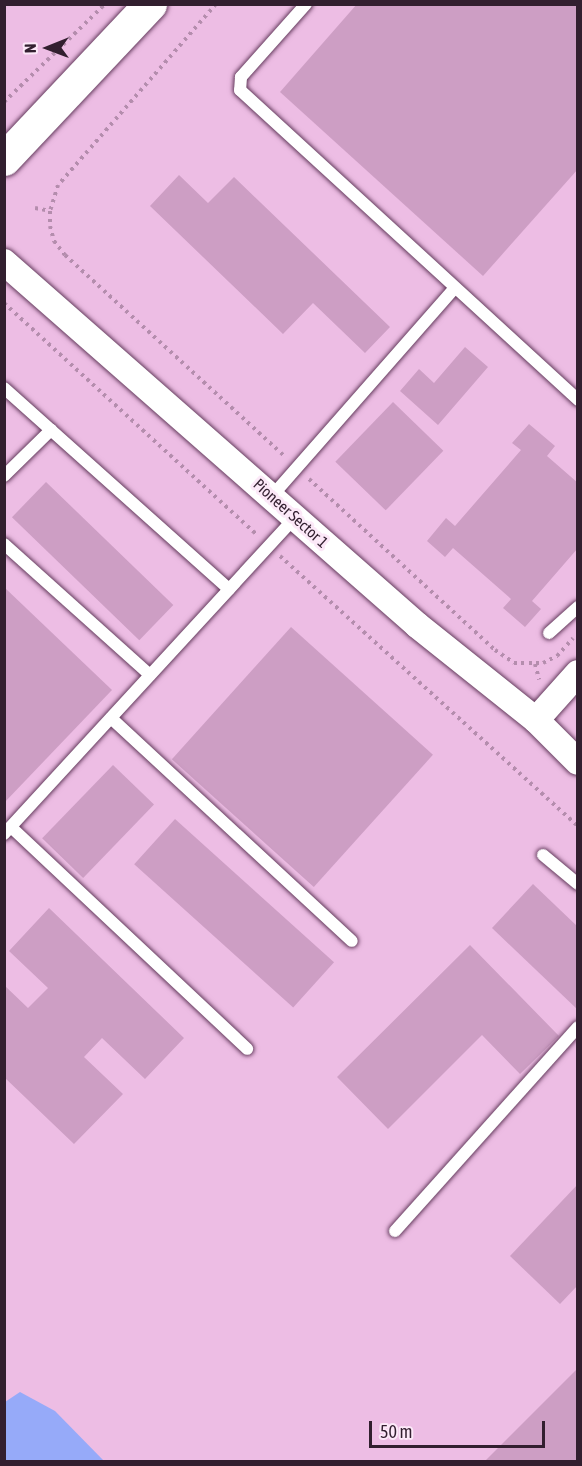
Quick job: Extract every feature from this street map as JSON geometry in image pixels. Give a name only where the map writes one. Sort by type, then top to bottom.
[{"type":"main road","points":[[4,159],[150,4]]},
{"type":"street","name":"Pioneer Sector 1","points":[[4,262],[417,625],[536,720],[578,762]]},
{"type":"street","points":[[536,720],[578,673]]},
{"type":"lane","points":[[306,4],[241,77],[240,90],[454,289],[578,400]]},
{"type":"lane","points":[[272,496],[454,289]]},
{"type":"lane","points":[[4,388],[230,589]]},
{"type":"lane","points":[[4,476],[51,430]]},
{"type":"lane","points":[[247,1049],[8,830],[296,517]]},
{"type":"lane","points":[[4,544],[150,675]]},
{"type":"lane","points":[[549,633],[578,607]]},
{"type":"lane","points":[[111,718],[352,941]]},
{"type":"lane","points":[[543,855],[578,884]]},
{"type":"lane","points":[[395,1231],[578,1027]]},
{"type":"path","points":[[4,102],[105,4]]},
{"type":"path","points":[[216,4],[58,185],[50,211],[54,241],[65,255],[495,650],[514,663],[543,663],[557,656],[578,633]]},
{"type":"path","points":[[35,208],[50,211]]},
{"type":"path","points":[[4,303],[578,826]]},
{"type":"water","points":[[20,1392],[55,1411],[104,1461],[5,1461],[5,1402]]},
{"type":"building","points":[[357,4],[578,4],[578,169],[483,276],[280,92]]},
{"type":"building","points":[[179,175],[208,203],[234,177],[390,327],[365,353],[313,303],[283,334],[150,206]]},
{"type":"building","points":[[465,347],[488,367],[438,425],[400,391],[419,369],[434,383]]},
{"type":"building","points":[[393,402],[443,451],[386,510],[335,462]]},
{"type":"building","points":[[529,424],[555,446],[547,456],[578,483],[578,548],[532,601],[541,609],[525,627],[503,608],[511,599],[453,548],[445,557],[427,541],[446,518],[455,526],[521,450],[512,443]]},
{"type":"building","points":[[46,482],[173,605],[139,640],[12,517]]},
{"type":"building","points":[[4,587],[112,690],[4,803]]},
{"type":"building","points":[[291,627],[433,755],[314,887],[172,759]]},
{"type":"building","points":[[113,765],[154,805],[83,878],[42,838]]},
{"type":"building","points":[[175,819],[334,962],[293,1008],[134,864]]},
{"type":"building","points":[[533,884],[578,927],[578,1010],[492,928]]},
{"type":"building","points":[[49,908],[184,1038],[145,1079],[102,1038],[84,1057],[123,1094],[74,1144],[4,1077],[4,985],[28,1008],[48,988],[9,951]]},
{"type":"building","points":[[470,945],[559,1036],[520,1074],[482,1035],[388,1129],[337,1077]]},
{"type":"building","points":[[578,1184],[578,1285],[560,1304],[510,1256]]},
{"type":"building","points":[[578,1368],[578,1462],[484,1462]]}]
